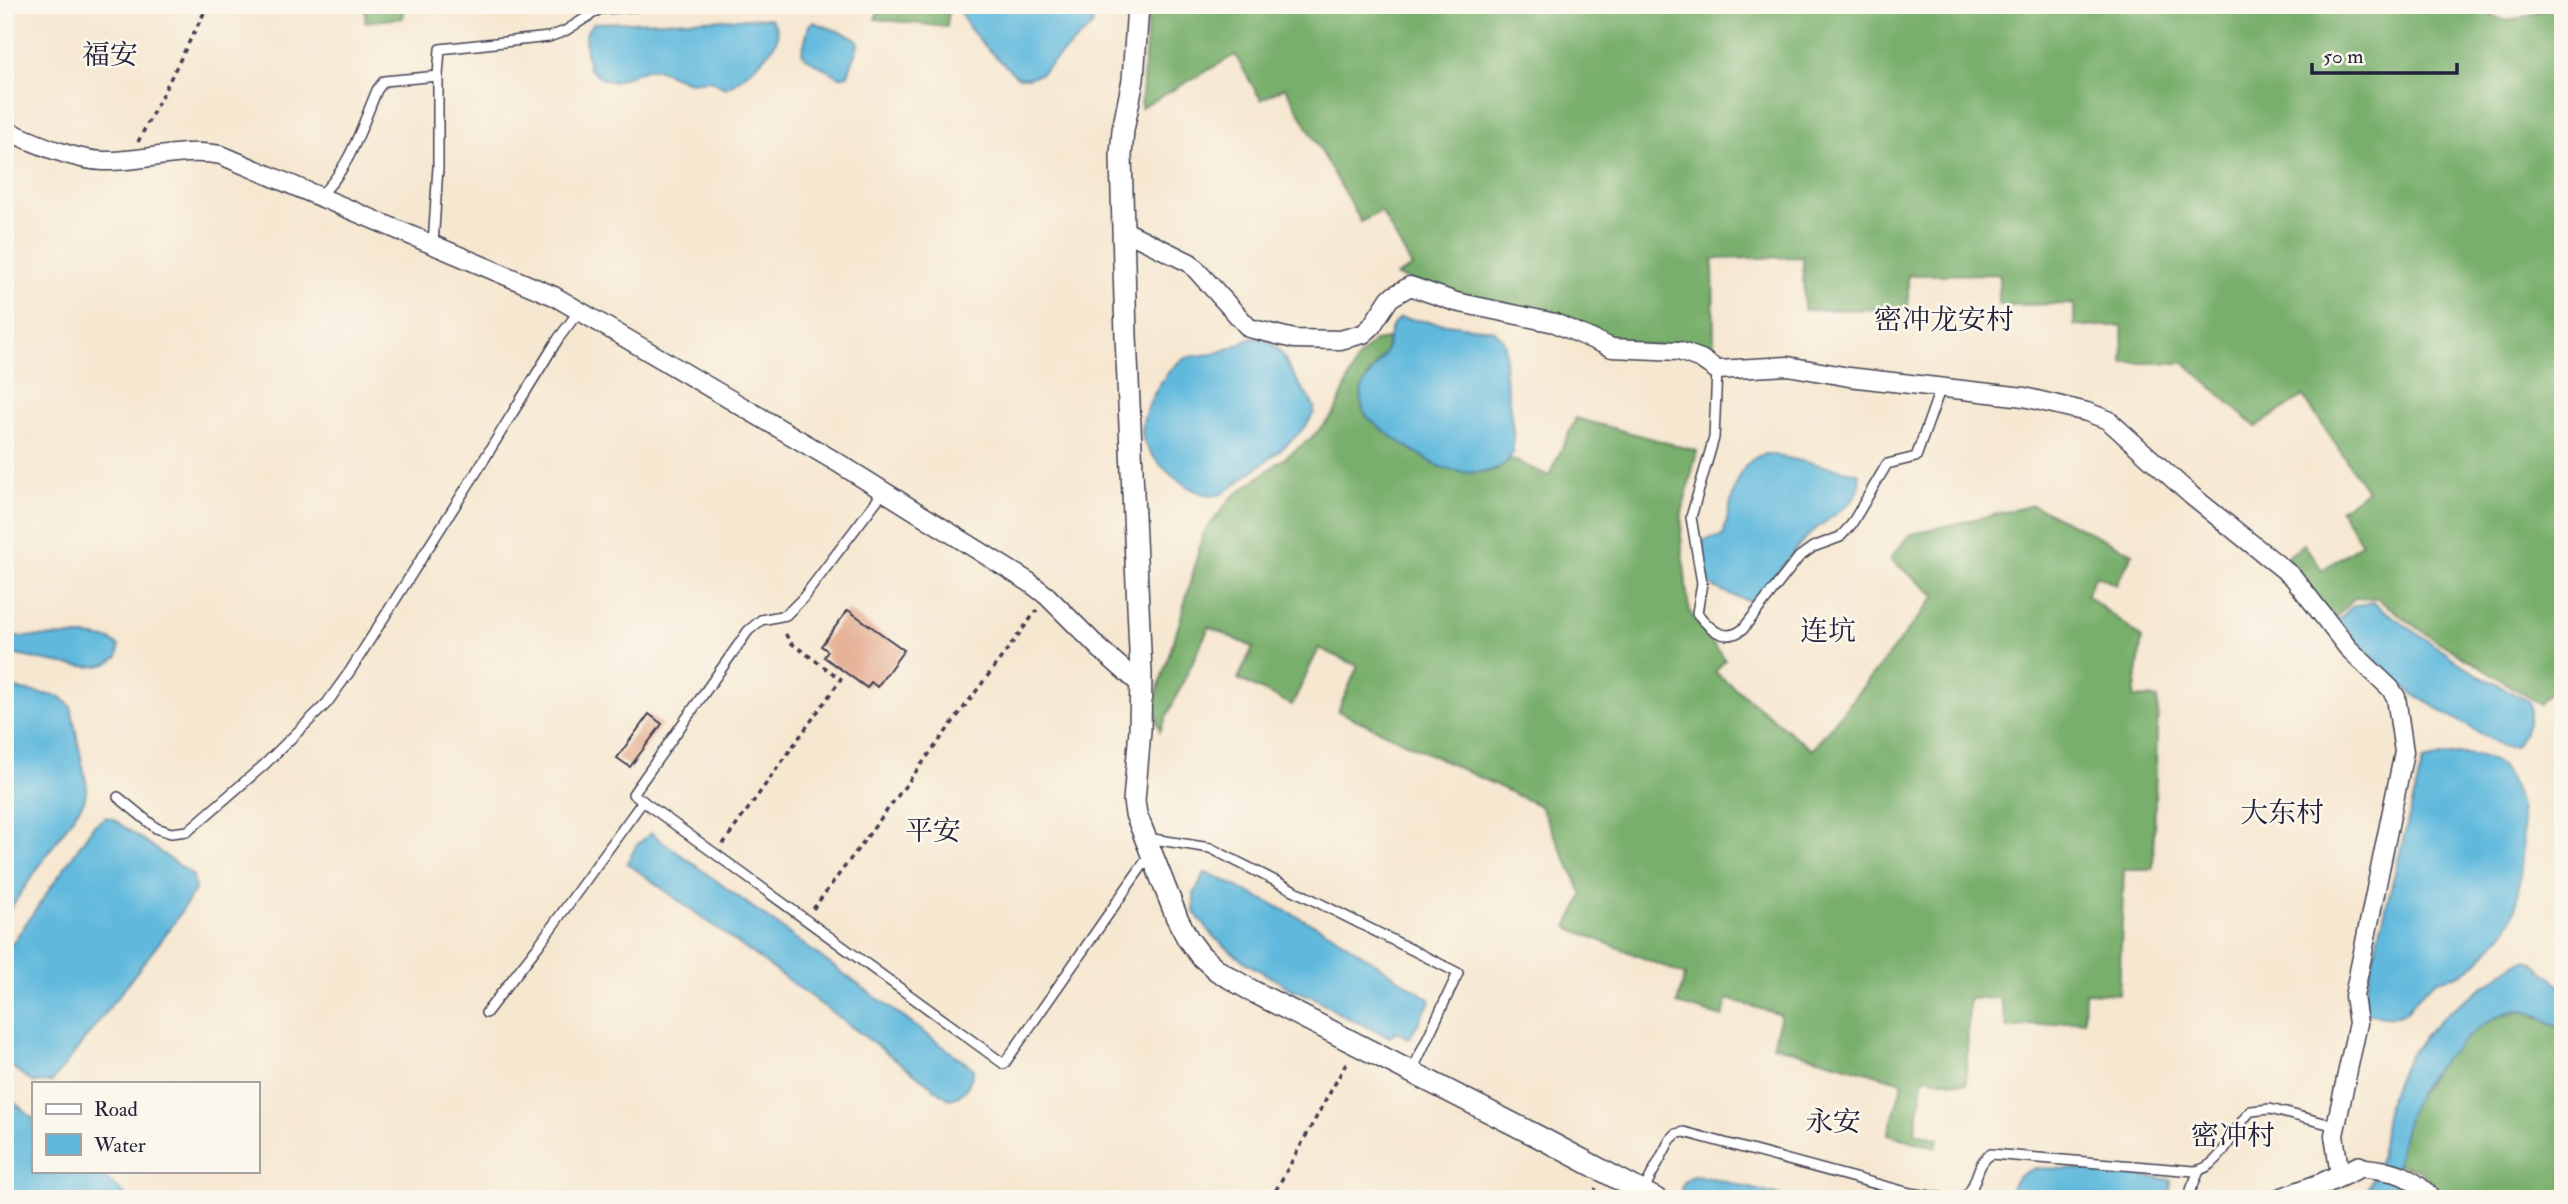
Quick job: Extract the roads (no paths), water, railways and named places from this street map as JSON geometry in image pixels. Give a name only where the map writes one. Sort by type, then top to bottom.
[{"type":"street","points":[[1138,5],[1133,80],[1123,130],[1123,230],[1141,685],[1134,801],[1177,918],[1200,955],[1218,971],[1649,1196]]},
{"type":"street","points":[[5,130],[31,142],[101,161],[152,159],[191,151],[208,152],[252,167],[554,296],[884,491],[1029,582],[1141,685]]},
{"type":"street","points":[[1123,230],[1190,263],[1249,328],[1294,339],[1352,338],[1367,331],[1390,298],[1410,286],[1456,302],[1555,323],[1612,348],[1679,351],[1701,359],[1717,370],[1788,366],[2024,397],[2087,412],[2108,420],[2192,496],[2293,577],[2340,639],[2390,688],[2396,698],[2404,752],[2354,996],[2358,1023],[2334,1135],[2340,1176]]},
{"type":"street","points":[[2281,1199],[2359,1167],[2398,1172],[2409,1177],[2425,1195]]},
{"type":"lane","points":[[433,245],[438,167],[440,49],[549,37],[565,31],[600,9],[653,5]]},
{"type":"lane","points":[[318,197],[328,189],[344,163],[377,90],[384,81],[438,76]]},
{"type":"lane","points":[[118,797],[156,828],[171,833],[188,831],[264,765],[327,703],[478,471],[558,339],[579,311]]},
{"type":"lane","points":[[1717,370],[1714,438],[1691,517],[1702,583],[1697,613],[1706,624],[1727,636],[1743,629],[1804,554],[1844,533],[1887,464],[1916,457],[1941,387]]},
{"type":"lane","points":[[884,491],[803,598],[786,615],[761,620],[748,631],[633,794],[1004,1064],[1148,845],[1210,848],[1458,972],[1411,1073]]},
{"type":"lane","points":[[486,1013],[538,947],[643,801]]},
{"type":"lane","points":[[2187,1199],[2199,1171],[2219,1155],[2251,1111],[2270,1109],[2336,1126]]},
{"type":"lane","points":[[1649,1196],[1670,1140],[1676,1134],[1684,1132],[1917,1196],[1951,1199]]},
{"type":"lane","points":[[1962,1199],[1974,1187],[1982,1161],[1991,1154],[2199,1171]]},
{"type":"water","points":[[960,5],[1096,5],[1092,26],[1040,74],[1028,78],[1017,77],[982,43],[966,23]]},
{"type":"water","points":[[770,18],[777,30],[775,44],[755,66],[725,88],[710,80],[689,82],[657,69],[646,69],[614,82],[603,79],[589,69],[585,38],[589,27],[594,23]]},
{"type":"water","points":[[813,22],[854,37],[859,42],[848,75],[840,77],[802,53],[809,25]]},
{"type":"water","points":[[1400,318],[1493,330],[1502,339],[1513,440],[1512,452],[1502,466],[1484,472],[1446,469],[1405,445],[1366,414],[1361,401],[1362,388],[1384,355],[1391,330]]},
{"type":"water","points":[[1253,338],[1273,344],[1281,353],[1314,407],[1312,416],[1291,441],[1222,494],[1199,492],[1173,476],[1152,454],[1142,434],[1145,415],[1161,383],[1182,360],[1218,353]]},
{"type":"water","points":[[1768,454],[1858,473],[1860,486],[1850,502],[1811,533],[1755,601],[1751,601],[1711,585],[1705,574],[1702,552],[1704,540],[1723,536],[1741,474],[1757,457]]},
{"type":"water","points":[[2372,602],[2473,672],[2528,701],[2529,719],[2525,731],[2514,747],[2504,747],[2414,695],[2337,622],[2351,607]]},
{"type":"water","points":[[88,636],[110,640],[119,646],[118,657],[104,665],[82,666],[5,653],[5,637]]},
{"type":"water","points":[[5,689],[61,697],[71,707],[87,787],[84,801],[5,916]]},
{"type":"water","points":[[2455,754],[2476,755],[2491,760],[2507,774],[2514,788],[2519,803],[2523,837],[2517,902],[2513,916],[2496,942],[2474,965],[2460,974],[2435,982],[2400,1016],[2391,1017],[2360,1011],[2423,761]]},
{"type":"water","points":[[106,817],[113,819],[193,876],[195,890],[172,926],[52,1082],[33,1082],[5,1062],[5,954],[94,825]]},
{"type":"water","points":[[651,833],[974,1069],[963,1092],[949,1099],[627,863],[637,845]]},
{"type":"water","points":[[1205,873],[1329,932],[1431,1000],[1409,1039],[1396,1031],[1390,1037],[1292,989],[1246,963],[1215,938],[1194,912],[1194,894]]},
{"type":"water","points":[[2527,960],[2537,965],[2563,988],[2563,1030],[2524,1010],[2509,1012],[2476,1030],[2430,1075],[2413,1104],[2399,1151],[2394,1199],[2362,1199],[2377,1168],[2388,1106],[2408,1058],[2422,1039],[2454,1008],[2515,964]]},
{"type":"water","points":[[5,1095],[32,1117],[32,1172],[99,1172],[129,1199],[5,1199]]},
{"type":"water","points":[[2035,1168],[2092,1170],[2171,1180],[2170,1199],[2011,1199],[2011,1187],[2016,1179]]},
{"type":"water","points":[[1693,1176],[1712,1178],[1791,1199],[1684,1199],[1680,1194],[1681,1188]]},
{"type":"district","name":"福安","points":[[110,54]]},
{"type":"district","name":"密冲龙安村","points":[[1944,319]]},
{"type":"district","name":"连坑","points":[[1828,630]]},
{"type":"district","name":"大东村","points":[[2282,812]]},
{"type":"district","name":"平安","points":[[933,830]]},
{"type":"district","name":"永安","points":[[1833,1121]]},
{"type":"district","name":"密冲村","points":[[2233,1135]]}]
